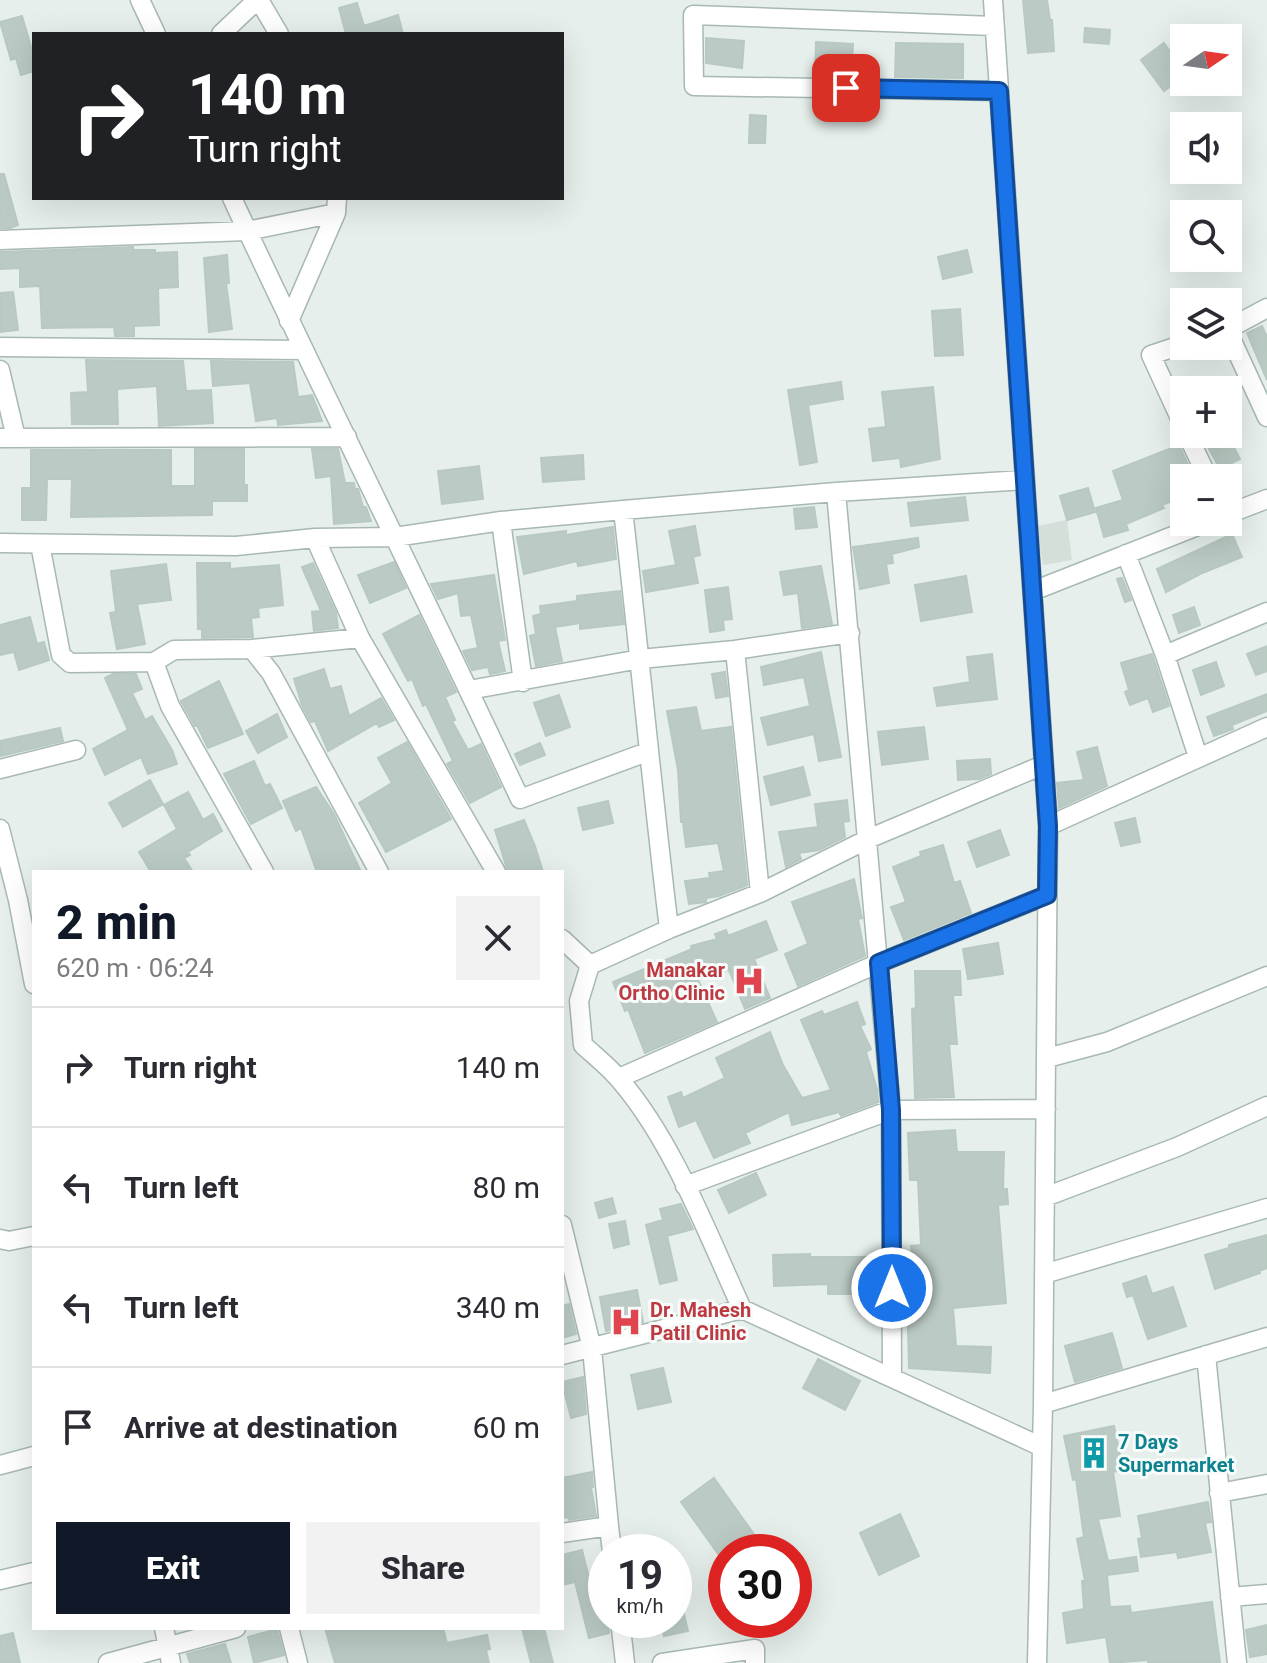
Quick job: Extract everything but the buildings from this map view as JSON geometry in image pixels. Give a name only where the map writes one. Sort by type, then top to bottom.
[{"type":"street","points":[[140,0],[155,32]]},
{"type":"street","points":[[993,0],[1048,826],[1043,1404],[1037,1663]]},
{"type":"street","points":[[223,32],[250,3],[277,32]]},
{"type":"street","points":[[994,26],[693,15],[694,86],[999,91]]},
{"type":"street","points":[[233,200],[302,350],[347,437],[520,799],[647,752]]},
{"type":"street","points":[[0,240],[247,231],[336,206]]},
{"type":"street","points":[[289,321],[336,206]]},
{"type":"street","points":[[1242,323],[1267,308]]},
{"type":"street","points":[[0,347],[302,350]]},
{"type":"street","points":[[1170,349],[1151,355],[1170,396]]},
{"type":"street","points":[[1242,356],[1261,389],[1267,417]]},
{"type":"street","points":[[0,370],[8,438],[347,437]]},
{"type":"street","points":[[0,543],[236,546],[315,538],[395,537],[501,521],[836,492],[1024,480]]},
{"type":"street","points":[[836,492],[891,1110],[892,1377]]},
{"type":"street","points":[[1242,509],[1267,499]]},
{"type":"street","points":[[623,510],[647,752],[669,929]]},
{"type":"street","points":[[501,521],[523,682]]},
{"type":"street","points":[[1033,591],[1172,536]]},
{"type":"street","points":[[315,538],[360,638],[495,870]]},
{"type":"street","points":[[40,544],[61,655],[70,663],[154,662],[174,650],[252,649],[360,638]]},
{"type":"street","points":[[1126,554],[1165,655],[1198,757]]},
{"type":"street","points":[[1165,655],[1267,612]]},
{"type":"street","points":[[469,690],[640,659],[735,650],[850,633]]},
{"type":"street","points":[[252,649],[271,673],[378,870]]},
{"type":"street","points":[[735,650],[760,893]]},
{"type":"street","points":[[154,662],[170,706],[263,870]]},
{"type":"street","points":[[1048,826],[1267,727]]},
{"type":"street","points":[[0,769],[76,750]]},
{"type":"street","points":[[742,1309],[685,1186],[646,1114],[619,1078],[583,1045],[579,1001],[590,965],[760,893],[868,839],[1043,765]]},
{"type":"street","points":[[0,829],[32,974]]},
{"type":"street","points":[[619,1078],[879,963],[1047,895]]},
{"type":"street","points":[[564,941],[590,965]]},
{"type":"street","points":[[1047,1058],[1107,1042],[1267,976]]},
{"type":"street","points":[[1045,1197],[1177,1147],[1267,1106]]},
{"type":"street","points":[[685,1186],[891,1110],[1046,1109]]},
{"type":"street","points":[[1044,1274],[1267,1208]]},
{"type":"street","points":[[564,1233],[592,1349],[610,1534]]},
{"type":"street","points":[[0,1239],[9,1241],[32,1236]]},
{"type":"street","points":[[564,1355],[742,1309],[1042,1447]]},
{"type":"street","points":[[1043,1404],[1267,1337]]},
{"type":"street","points":[[1206,1355],[1237,1663]]},
{"type":"street","points":[[0,1465],[32,1457]]},
{"type":"street","points":[[1219,1493],[1267,1484]]},
{"type":"street","points":[[564,1533],[609,1526]]},
{"type":"street","points":[[0,1580],[32,1572]]},
{"type":"street","points":[[1230,1597],[1267,1594]]},
{"type":"street","points":[[164,1630],[170,1656]]},
{"type":"street","points":[[108,1663],[170,1656],[231,1630]]},
{"type":"street","points":[[290,1630],[298,1663]]},
{"type":"street","points":[[622,1638],[625,1663]]},
{"type":"street","points":[[662,1663],[755,1649],[755,1663]]},
{"type":"shaded area","points":[[1067,520],[1072,560],[1043,565],[1037,526]]},
{"type":"place","name":"Manakar Ortho Clinic","points":[[749,981]]},
{"type":"place","name":"Dr. Mahesh Patil Clinic","points":[[626,1322]]},
{"type":"place","name":"7 Days Supermarket","points":[[1094,1453]]},
{"type":"route","points":[[846,88],[999,91],[1048,826],[1047,895],[879,963],[891,1110],[892,1288]]}]
